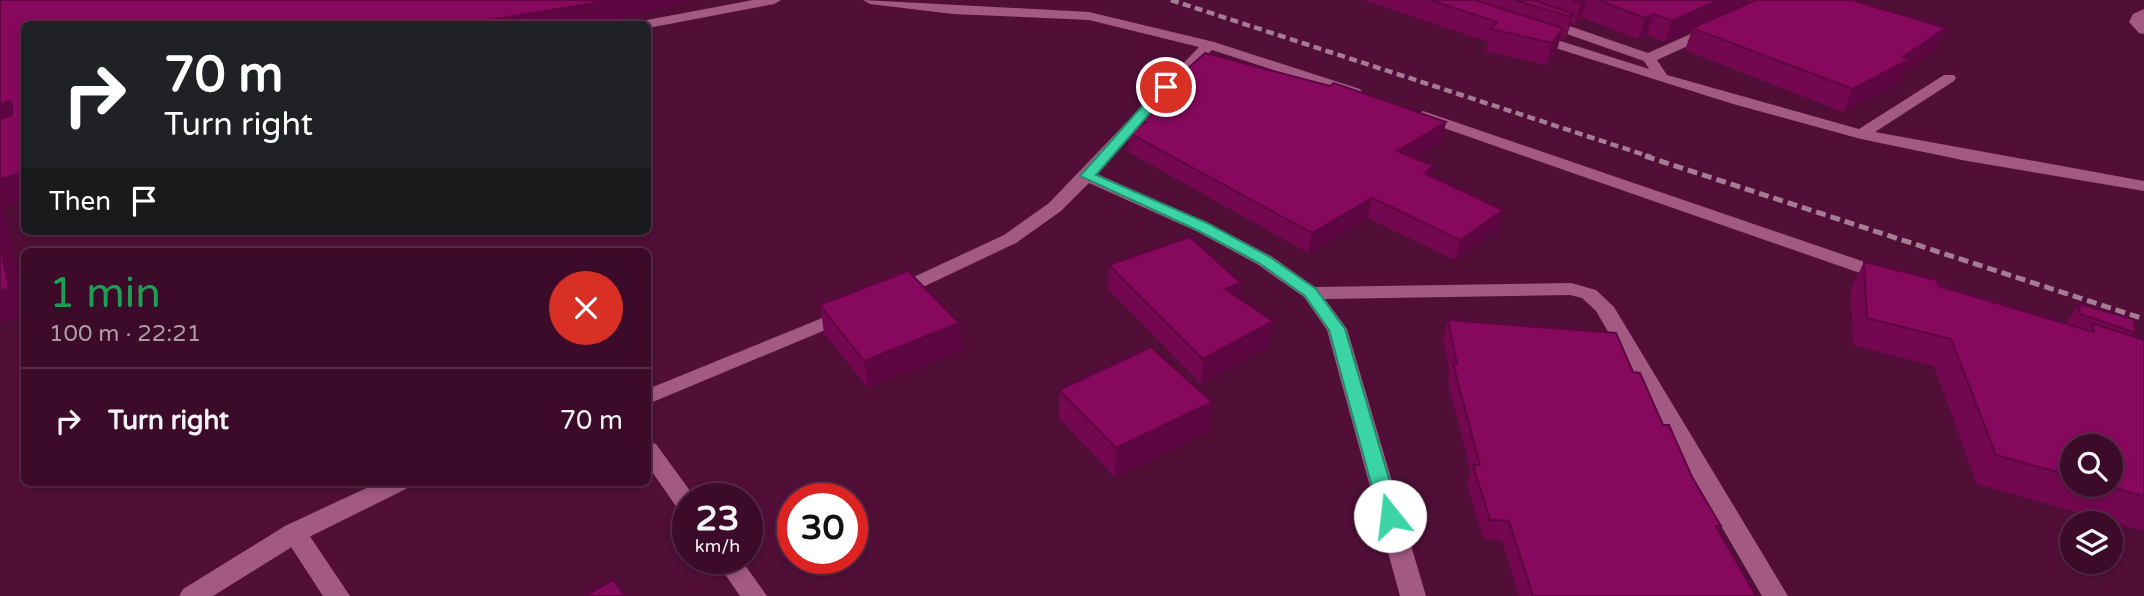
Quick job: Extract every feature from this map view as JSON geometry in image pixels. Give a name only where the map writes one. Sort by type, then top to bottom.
[{"type":"street","points":[[651,23],[774,0]]},
{"type":"street","points":[[870,0],[953,10],[1090,16],[1209,45],[1366,96]]},
{"type":"street","points":[[2144,13],[2136,22],[2144,30]]},
{"type":"street","points":[[1536,18],[1649,58],[1662,78]]},
{"type":"street","points":[[1649,58],[1729,22]]},
{"type":"street","points":[[1517,31],[1662,78],[1861,134],[2009,164],[2144,186]]},
{"type":"street","points":[[651,396],[873,303],[1010,239],[1055,207],[1087,176],[1166,87],[1209,45]]},
{"type":"street","points":[[1861,134],[1949,78]]},
{"type":"street","points":[[1405,110],[1907,283]]},
{"type":"street","points":[[1087,176],[1202,226],[1264,260],[1311,293],[1337,329],[1413,596]]},
{"type":"street","points":[[1311,293],[1571,289],[1589,294],[1604,307],[1775,596]]},
{"type":"street","points":[[651,454],[672,484]]},
{"type":"street","points":[[192,596],[294,533],[392,486]]},
{"type":"street","points":[[294,533],[337,596]]},
{"type":"street","points":[[738,574],[754,596]]},
{"type":"building","points":[[0,0],[606,0],[484,21],[21,21],[21,173],[0,179],[0,119],[12,115],[12,104],[9,101],[0,104]]},
{"type":"building","points":[[1430,0],[1474,0],[1563,28],[1552,43],[1491,29],[1497,22]]},
{"type":"building","points":[[1515,0],[1534,0],[1573,14],[1571,17]]},
{"type":"building","points":[[1598,0],[1719,0],[1672,21],[1654,14],[1645,18]]},
{"type":"building","points":[[1756,0],[1852,0],[1946,28],[1903,57],[1910,59],[1853,89],[1692,28]]},
{"type":"building","points":[[1205,53],[1330,86],[1334,83],[1446,122],[1397,151],[1434,166],[1424,173],[1503,210],[1460,240],[1372,198],[1312,233],[1129,133],[1146,122],[1134,118],[1170,79],[1180,69],[1185,71]]},
{"type":"building","points":[[1190,237],[1241,283],[1225,289],[1273,321],[1203,359],[1109,265]]},
{"type":"building","points":[[0,245],[9,288],[0,291]]},
{"type":"building","points":[[1864,262],[1937,280],[1938,286],[2094,332],[2092,323],[2144,340],[2144,496],[2123,490],[2123,434],[2060,434],[2060,473],[1996,455],[1951,339],[1867,318]]},
{"type":"building","points":[[908,271],[959,323],[864,361],[820,305]]},
{"type":"building","points":[[2079,304],[2133,319],[2136,333],[2080,314]]},
{"type":"building","points":[[1448,320],[1616,333],[1633,372],[1640,373],[1663,425],[1669,425],[1692,477],[1721,526],[1716,526],[1756,596],[1533,596],[1509,521],[1490,520],[1473,465],[1480,465],[1453,364],[1457,364]]},
{"type":"building","points":[[1151,347],[1212,402],[1116,448],[1059,390]]},
{"type":"building","points":[[613,580],[624,596],[585,596]]},
{"type":"railway","points":[[1171,0],[1651,157]]},
{"type":"railway","points":[[1645,156],[2144,319]]},
{"type":"route","points":[[1166,87],[1087,176],[1202,226],[1264,260],[1311,293],[1337,329],[1390,516]]}]
